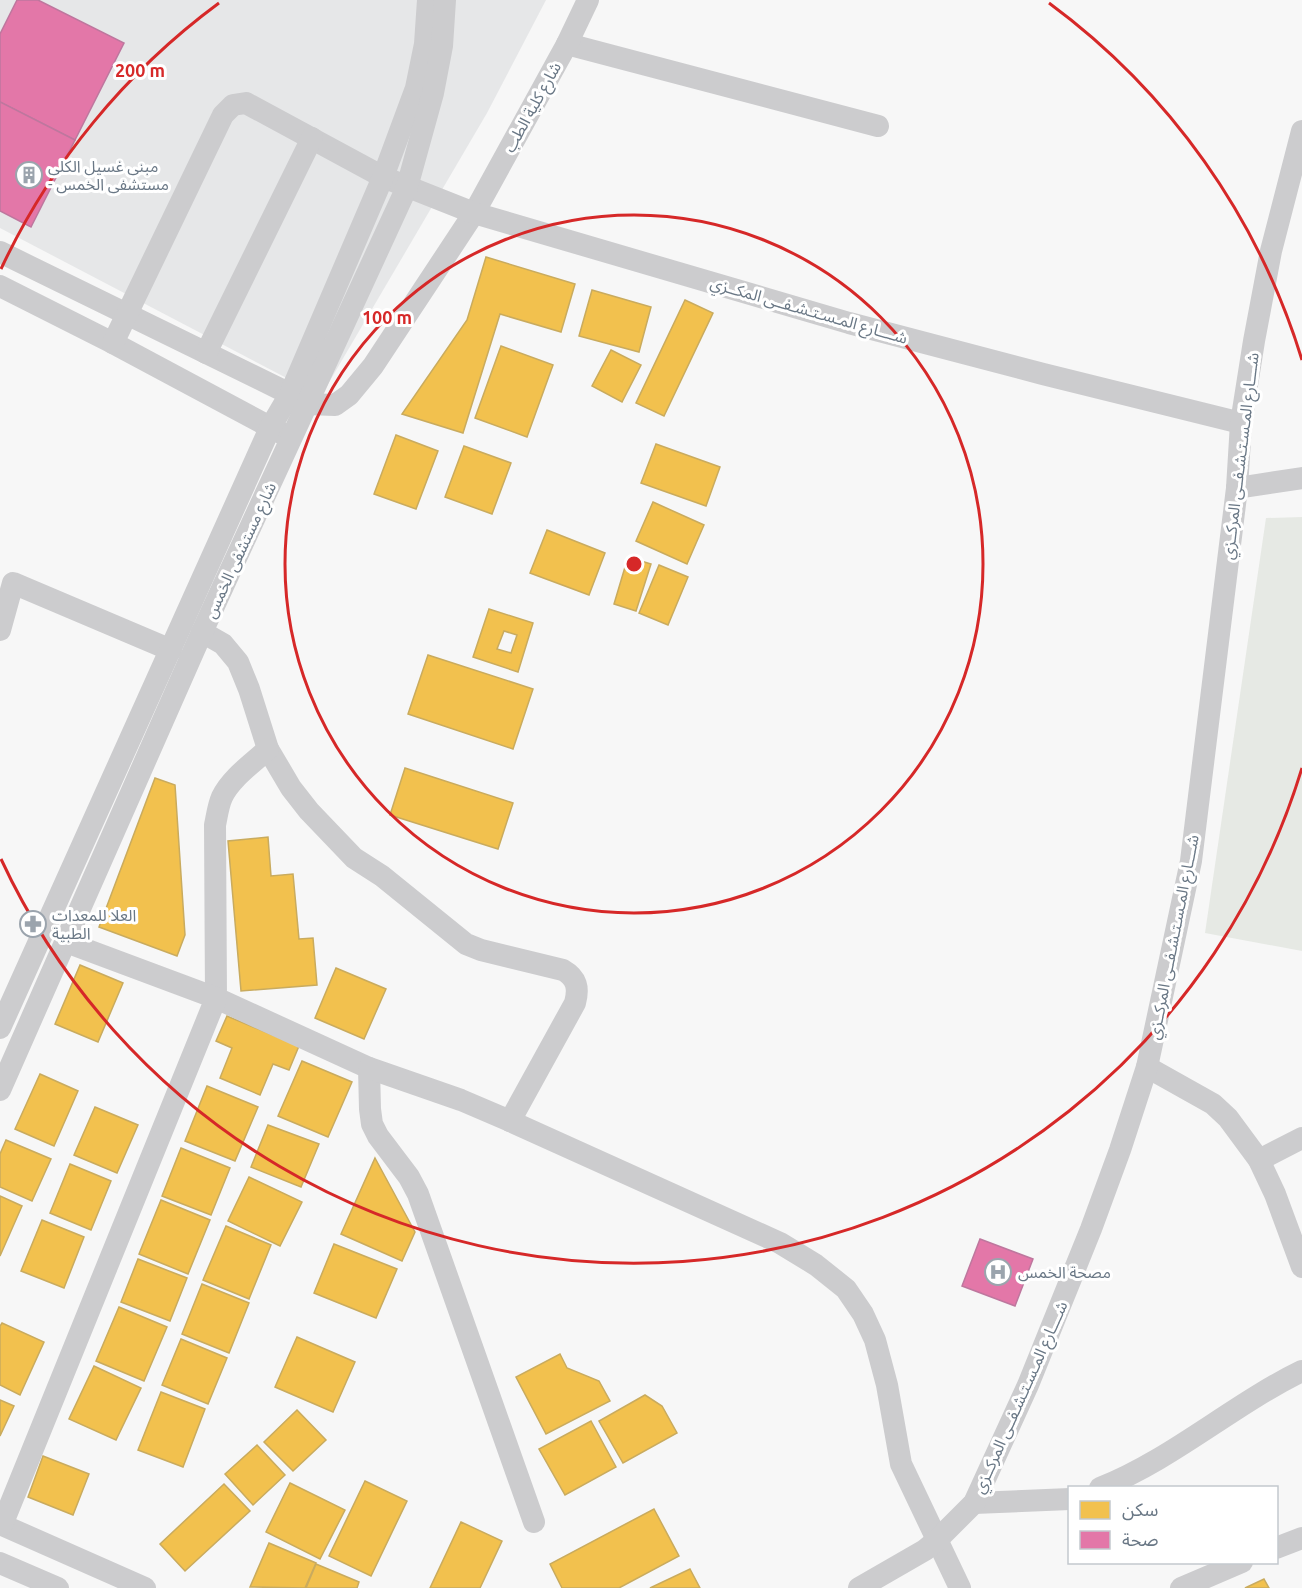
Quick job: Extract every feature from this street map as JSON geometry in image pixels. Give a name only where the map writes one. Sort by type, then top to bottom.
[{"type":"street","name":"شارع مستشفى الخمس","points":[[0,1090],[202,632],[292,437],[299,399],[416,88],[425,44],[428,0]]},
{"type":"street","name":"شارع مستشفى الخمس","points":[[0,1028],[5,1004],[171,650],[270,428],[299,399],[407,187],[433,93],[442,46],[445,0]]},
{"type":"street","name":"شارع كلية الطب","points":[[299,399],[335,405],[349,395],[373,366],[474,213],[567,44],[588,0]]},
{"type":"street","points":[[567,44],[878,126]]},
{"type":"street","name":"شــــارع المـسـتـشـفــى المكــزي","points":[[127,314],[227,110],[240,103],[253,104],[383,177],[474,213],[849,323],[1241,423]]},
{"type":"street","name":"شــــارع المـسـتـشـفــى المركــزي","points":[[859,1588],[917,1555],[937,1540],[974,1503],[1028,1384],[1087,1240],[1147,1067],[1191,861],[1237,488],[1241,423],[1271,251],[1302,131]]},
{"type":"street","points":[[206,353],[312,138]]},
{"type":"street","points":[[0,252],[299,399]]},
{"type":"street","points":[[0,286],[113,343],[270,428],[292,437]]},
{"type":"street","points":[[113,343],[127,314]]},
{"type":"street","points":[[1237,488],[1302,478]]},
{"type":"street","points":[[0,630],[6,579],[171,650]]},
{"type":"street","points":[[202,632],[222,644],[237,662],[249,689],[268,749],[291,788],[354,858],[382,876],[466,944],[480,950],[563,970],[570,974],[576,982],[578,992],[575,1003],[510,1121]]},
{"type":"street","points":[[145,1588],[1,1524],[216,998],[215,825],[223,795],[268,749]]},
{"type":"street","points":[[66,942],[216,998],[369,1068],[461,1100],[510,1121],[780,1243],[816,1265],[846,1289],[864,1314],[875,1340],[888,1385],[901,1464],[960,1588]]},
{"type":"street","points":[[1147,1067],[1213,1104],[1228,1118],[1258,1161],[1275,1194],[1302,1268]]},
{"type":"street","points":[[369,1068],[372,1124],[378,1136],[409,1177],[418,1194],[534,1522]]},
{"type":"street","points":[[1258,1161],[1302,1138]]},
{"type":"street","points":[[1105,1486],[1151,1464],[1250,1400],[1302,1371]]},
{"type":"street","points":[[974,1503],[1068,1499]]},
{"type":"street","points":[[1278,1547],[1302,1538]]},
{"type":"street","points":[[0,1563],[58,1588]]},
{"type":"street","points":[[1181,1588],[1240,1564]]},
{"type":"shaded area","points":[[0,0],[546,0],[487,113],[321,396],[0,228]]},
{"type":"shaded area","points":[[1302,517],[1302,951],[1205,933],[1266,518]]},
{"type":"building: سكن","points":[[486,257],[575,284],[561,332],[500,314],[463,433],[402,414],[467,320]]},
{"type":"building: سكن","points":[[592,290],[651,307],[639,352],[579,336]]},
{"type":"building: سكن","points":[[685,300],[713,313],[664,416],[636,403]]},
{"type":"building: سكن","points":[[501,346],[553,365],[527,437],[475,418]]},
{"type":"building: سكن","points":[[611,350],[641,365],[622,402],[592,386]]},
{"type":"building: سكن","points":[[396,435],[438,451],[416,509],[374,494]]},
{"type":"building: سكن","points":[[656,444],[720,467],[706,506],[641,483]]},
{"type":"building: سكن","points":[[464,446],[511,463],[492,514],[445,497]]},
{"type":"building: سكن","points":[[653,502],[704,525],[687,564],[636,541]]},
{"type":"building: سكن","points":[[547,530],[605,553],[589,595],[530,573]]},
{"type":"building: سكن","points":[[628,557],[651,564],[636,611],[614,604]]},
{"type":"building: سكن","points":[[659,565],[688,577],[668,625],[639,613]]},
{"type":"building: سكن","points":[[489,609],[533,623],[518,672],[473,657]],"holes":[[[504,631],[517,635],[511,653],[497,649]]]},
{"type":"building: سكن","points":[[428,655],[533,689],[513,749],[408,714]]},
{"type":"building: سكن","points":[[405,768],[513,803],[498,849],[390,815]]},
{"type":"building: سكن","points":[[155,778],[175,785],[185,935],[177,956],[99,927]]},
{"type":"building: سكن","points":[[268,837],[271,876],[293,874],[299,939],[313,938],[317,985],[241,991],[228,841]]},
{"type":"building: سكن","points":[[80,965],[123,983],[98,1042],[55,1024]]},
{"type":"building: سكن","points":[[336,968],[386,989],[364,1039],[315,1018]]},
{"type":"building: سكن","points":[[227,1016],[299,1046],[289,1070],[273,1064],[260,1095],[220,1078],[232,1048],[216,1041]]},
{"type":"building: سكن","points":[[302,1061],[352,1082],[328,1137],[278,1116]]},
{"type":"building: سكن","points":[[40,1074],[78,1091],[54,1146],[15,1129]]},
{"type":"building: سكن","points":[[207,1086],[258,1107],[235,1161],[185,1141]]},
{"type":"building: سكن","points":[[95,1107],[138,1125],[117,1173],[74,1155]]},
{"type":"building: سكن","points":[[268,1125],[319,1144],[301,1187],[251,1167]]},
{"type":"building: سكن","points":[[6,1140],[51,1159],[32,1201],[0,1187],[0,1154]]},
{"type":"building: سكن","points":[[181,1148],[230,1168],[211,1215],[162,1196]]},
{"type":"building: سكن","points":[[375,1158],[415,1232],[402,1261],[341,1234]]},
{"type":"building: سكن","points":[[70,1164],[111,1181],[91,1230],[50,1213]]},
{"type":"building: سكن","points":[[249,1177],[302,1202],[280,1246],[228,1221]]},
{"type":"building: سكن","points":[[0,1196],[22,1206],[0,1256]]},
{"type":"building: سكن","points":[[161,1200],[210,1220],[188,1274],[139,1254]]},
{"type":"building: سكن","points":[[42,1220],[84,1237],[64,1288],[21,1271]]},
{"type":"building: سكن","points":[[226,1226],[271,1245],[249,1299],[203,1280]]},
{"type":"building: سكن","points":[[334,1244],[397,1269],[376,1318],[314,1293]]},
{"type":"building: سكن","points":[[138,1259],[187,1278],[170,1321],[121,1302]]},
{"type":"building: سكن","points":[[202,1284],[249,1303],[229,1353],[182,1334]]},
{"type":"building: سكن","points":[[119,1307],[167,1327],[144,1381],[96,1361]]},
{"type":"building: سكن","points":[[2,1323],[44,1342],[20,1395],[0,1385],[0,1326]]},
{"type":"building: سكن","points":[[297,1337],[355,1362],[333,1412],[275,1387]]},
{"type":"building: سكن","points":[[181,1339],[227,1358],[208,1404],[162,1385]]},
{"type":"building: سكن","points":[[560,1354],[567,1368],[599,1381],[610,1401],[546,1434],[516,1377]]},
{"type":"building: سكن","points":[[94,1366],[141,1388],[116,1440],[69,1419]]},
{"type":"building: سكن","points":[[161,1392],[205,1409],[183,1467],[138,1450]]},
{"type":"building: سكن","points":[[645,1395],[662,1406],[677,1433],[623,1463],[599,1421]]},
{"type":"building: سكن","points":[[0,1400],[14,1406],[0,1436]]},
{"type":"building: سكن","points":[[297,1410],[326,1440],[293,1471],[264,1442]]},
{"type":"building: سكن","points":[[591,1421],[616,1467],[565,1495],[539,1449]]},
{"type":"building: سكن","points":[[257,1445],[285,1475],[253,1505],[225,1474]]},
{"type":"building: سكن","points":[[43,1456],[89,1474],[73,1515],[28,1497]]},
{"type":"building: سكن","points":[[365,1481],[407,1501],[371,1576],[329,1556]]},
{"type":"building: سكن","points":[[290,1483],[345,1510],[320,1559],[266,1532]]},
{"type":"building: سكن","points":[[224,1484],[250,1511],[185,1571],[160,1544]]},
{"type":"building: سكن","points":[[654,1509],[679,1556],[619,1588],[562,1588],[550,1564]]},
{"type":"building: سكن","points":[[461,1522],[502,1541],[480,1588],[430,1588]]},
{"type":"building: سكن","points":[[269,1543],[316,1563],[305,1588],[250,1587]]},
{"type":"building: سكن","points":[[316,1564],[359,1582],[357,1588],[306,1588]]},
{"type":"building: سكن","points":[[690,1569],[700,1588],[650,1588]]},
{"type":"building: سكن","points":[[1264,1579],[1269,1588],[1245,1588]]},
{"type":"building: صحة","points":[[17,0],[38,0],[124,43],[75,140],[0,102],[0,34]]},
{"type":"building: صحة","name":"مبنى غسيل الكلى - مستشفى الخمس","points":[[0,102],[75,140],[31,227],[0,211]]},
{"type":"building: صحة","name":"مصحة الخمس","points":[[980,1239],[1033,1259],[1015,1306],[962,1286]]},
{"type":"place","name":"مبنى غسيل الكلى - مستشفى الخمس","points":[[29,175]]},
{"type":"place","name":"العلا للمعدات الطبية","points":[[33,924]]},
{"type":"place","name":"مصحة الخمس","points":[[998,1272]]}]
